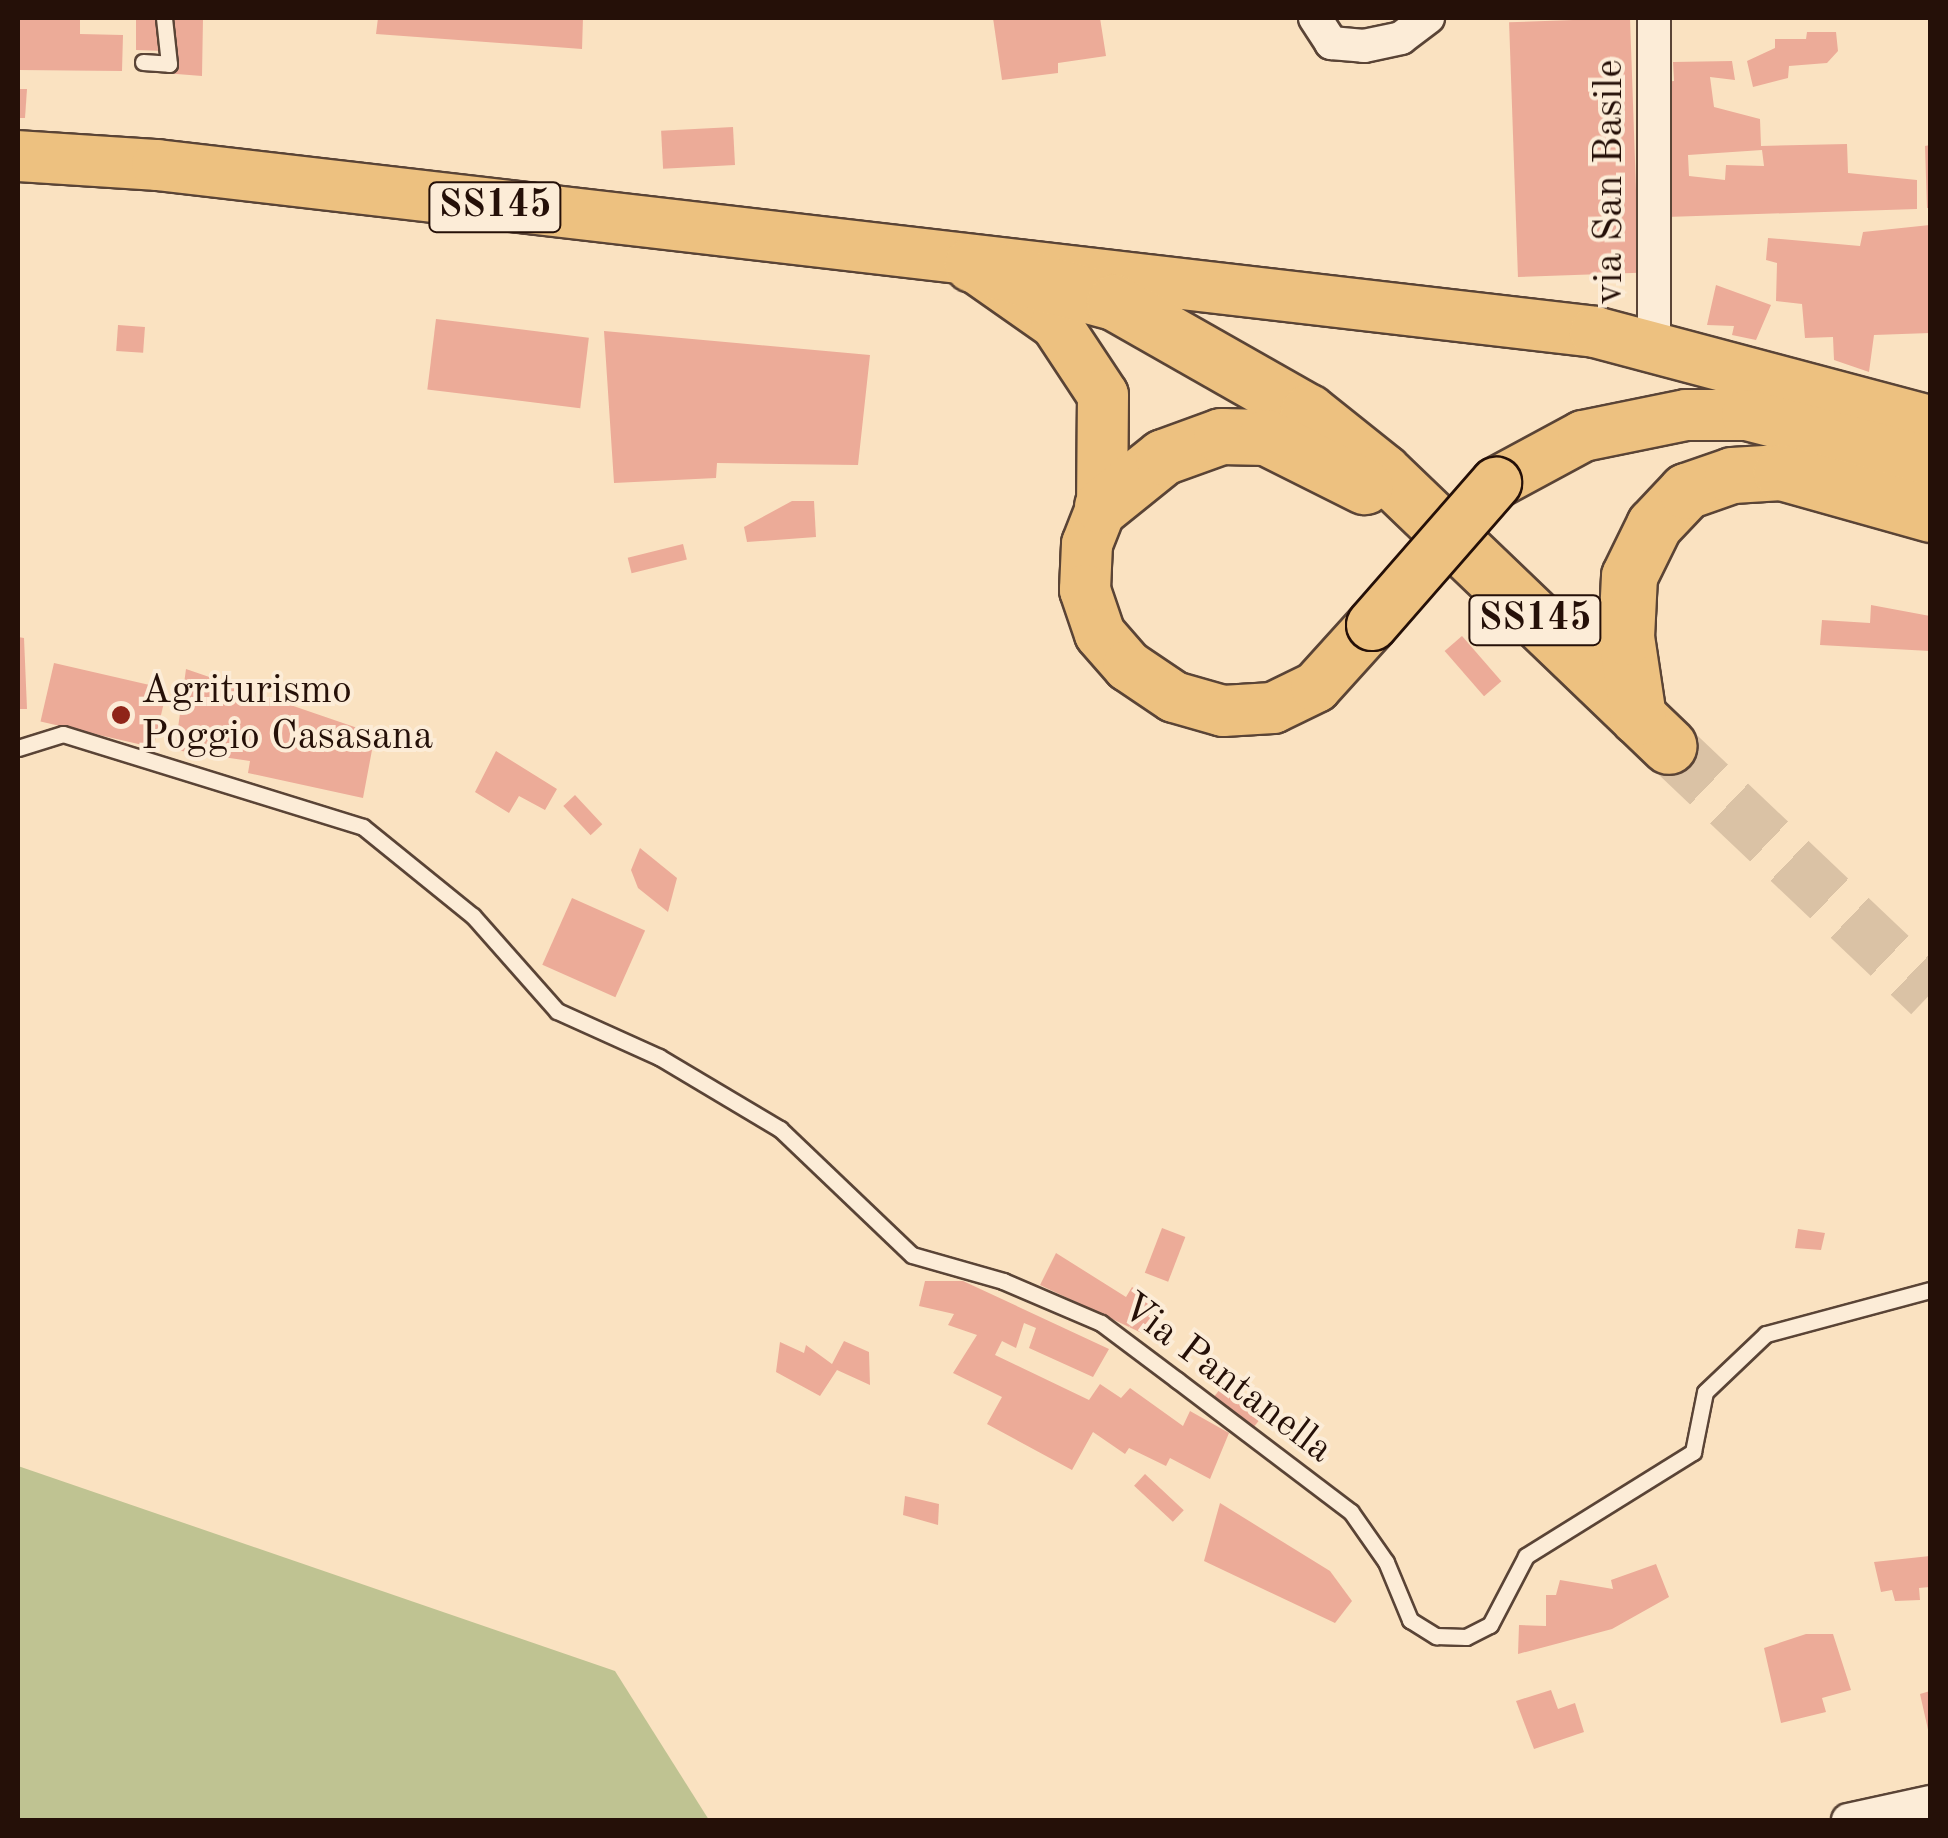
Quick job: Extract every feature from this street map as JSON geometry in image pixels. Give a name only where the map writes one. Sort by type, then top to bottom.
[{"type":"highway","name":"SS145","points":[[972,264],[1099,297],[1178,333],[1308,412],[1434,520],[1654,732],[1626,637],[1629,576],[1654,525],[1686,492],[1732,475],[1781,472],[1930,514]]},
{"type":"highway","points":[[1102,506],[1163,456],[1221,436],[1266,436],[1434,520]]},
{"type":"main road","name":"SS145","points":[[18,156],[157,165],[972,264]]},
{"type":"main road","points":[[972,264],[1358,302],[1654,345],[1930,421]]},
{"type":"main road","points":[[972,264],[1056,324],[1103,395],[1102,506],[1087,544],[1085,590],[1100,634],[1128,666],[1174,697],[1223,711],[1273,708],[1316,686],[1496,484],[1582,436],[1686,415],[1764,418],[1930,462]]},
{"type":"street","points":[[1315,18],[1331,43],[1364,46],[1401,38],[1428,18]]},
{"type":"street","name":"via San Basile","points":[[1654,18],[1654,345]]},
{"type":"street","points":[[1848,1820],[1930,1802]]},
{"type":"lane","points":[[143,62],[170,64],[164,18]]},
{"type":"lane","name":"Via Pantanella","points":[[18,748],[64,734],[363,827],[473,916],[557,1011],[659,1057],[780,1129],[912,1255],[1003,1281],[1101,1323],[1147,1357],[1351,1512],[1386,1562],[1410,1620],[1436,1636],[1466,1637],[1490,1626],[1526,1556],[1693,1452],[1705,1392],[1766,1334],[1930,1290]]},
{"type":"green space","points":[[18,1466],[615,1671],[709,1820],[18,1820]]},
{"type":"building","points":[[18,18],[80,19],[80,34],[123,35],[122,71],[18,70]]},
{"type":"building","points":[[136,18],[203,18],[202,76],[164,73],[165,51],[136,50]]},
{"type":"building","points":[[378,18],[583,18],[582,49],[376,34]]},
{"type":"building","points":[[993,18],[1100,18],[1106,56],[1058,63],[1058,73],[1002,80]]},
{"type":"building","points":[[1630,18],[1639,273],[1518,277],[1509,22]]},
{"type":"building","points":[[1807,32],[1836,32],[1838,51],[1827,63],[1789,66],[1788,78],[1753,87],[1747,61],[1775,48],[1775,39],[1806,39]]},
{"type":"building","points":[[1732,61],[1735,80],[1710,77],[1714,107],[1760,119],[1761,146],[1847,144],[1848,173],[1917,180],[1917,209],[1666,217],[1663,82],[1674,81],[1673,62]],"holes":[[[1762,150],[1764,166],[1726,165],[1725,180],[1689,176],[1688,155]]]},
{"type":"building","points":[[18,89],[27,89],[25,118],[18,118]]},
{"type":"building","points":[[733,127],[735,165],[663,169],[661,131]]},
{"type":"building","points":[[1930,145],[1930,208],[1927,208],[1925,146]]},
{"type":"building","points":[[1930,225],[1930,333],[1874,335],[1869,372],[1834,360],[1833,337],[1805,338],[1802,304],[1776,301],[1777,263],[1766,260],[1768,238],[1860,246],[1863,232]]},
{"type":"building","points":[[1716,285],[1771,305],[1756,340],[1732,335],[1734,326],[1707,325]]},
{"type":"building","points":[[436,319],[589,338],[580,408],[427,389]]},
{"type":"building","points":[[118,325],[145,327],[143,353],[116,351]]},
{"type":"building","points":[[604,331],[870,355],[858,465],[717,463],[716,478],[614,483]]},
{"type":"building","points":[[792,501],[814,501],[816,537],[747,542],[744,527]]},
{"type":"building","points":[[683,544],[687,560],[632,573],[628,558]]},
{"type":"building","points":[[1871,605],[1930,616],[1930,651],[1820,645],[1822,620],[1870,623]]},
{"type":"building","points":[[1462,636],[1501,681],[1484,696],[1445,651]]},
{"type":"building","points":[[18,637],[24,638],[27,709],[18,709]]},
{"type":"building","points":[[54,663],[167,689],[154,748],[41,721]]},
{"type":"building","points":[[186,669],[375,734],[363,798],[248,773],[250,761],[175,750]]},
{"type":"building","points":[[496,751],[557,789],[545,810],[519,796],[509,813],[475,792]]},
{"type":"building","points":[[575,795],[602,824],[591,835],[563,806]]},
{"type":"building","points":[[640,848],[677,878],[668,912],[638,888],[631,870]]},
{"type":"building","points":[[572,898],[645,931],[615,997],[542,965]]},
{"type":"building","points":[[1162,1228],[1185,1237],[1168,1282],[1145,1273]]},
{"type":"building","points":[[1798,1229],[1825,1233],[1821,1250],[1795,1248]]},
{"type":"building","points":[[1056,1253],[1126,1297],[1132,1287],[1164,1305],[1146,1335],[1040,1285]]},
{"type":"building","points":[[925,1281],[963,1281],[1109,1349],[1093,1377],[1029,1348],[1036,1328],[1024,1323],[1016,1348],[1002,1341],[995,1355],[1089,1400],[1100,1384],[1121,1398],[1130,1388],[1183,1426],[1190,1411],[1229,1433],[1210,1479],[1170,1458],[1166,1466],[1129,1448],[1125,1454],[1093,1432],[1072,1470],[987,1424],[1002,1397],[953,1373],[977,1335],[948,1325],[954,1314],[919,1306]]},
{"type":"building","points":[[844,1341],[869,1352],[870,1385],[837,1370],[820,1396],[776,1372],[780,1342],[804,1353],[806,1345],[832,1364]]},
{"type":"building","points":[[1224,1384],[1263,1415],[1251,1431],[1212,1400]]},
{"type":"building","points":[[1145,1474],[1184,1510],[1173,1522],[1134,1486]]},
{"type":"building","points":[[905,1496],[939,1504],[938,1525],[903,1515]]},
{"type":"building","points":[[1220,1503],[1330,1571],[1352,1601],[1335,1623],[1204,1561]]},
{"type":"building","points":[[1930,1556],[1930,1587],[1919,1588],[1920,1600],[1895,1601],[1892,1590],[1881,1592],[1874,1562]]},
{"type":"building","points":[[1656,1564],[1669,1597],[1612,1629],[1518,1654],[1519,1625],[1546,1626],[1546,1595],[1556,1595],[1560,1580],[1613,1589],[1611,1580]]},
{"type":"building","points":[[1806,1634],[1833,1634],[1851,1690],[1822,1698],[1826,1712],[1781,1723],[1764,1648]]},
{"type":"building","points":[[1551,1690],[1558,1709],[1575,1703],[1584,1732],[1534,1749],[1516,1701]]},
{"type":"building","points":[[1930,1691],[1930,1734],[1929,1734],[1920,1694]]},
{"type":"tunnel","points":[[1669,746],[1930,994]]},
{"type":"place","name":"Agriturismo Poggio Casasana","points":[[121,715]]}]
